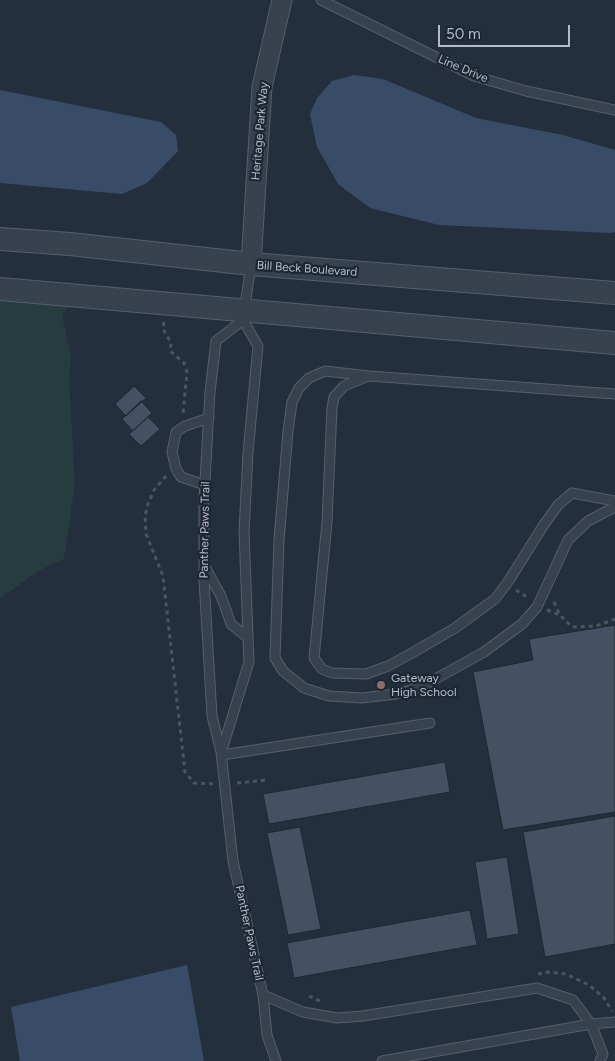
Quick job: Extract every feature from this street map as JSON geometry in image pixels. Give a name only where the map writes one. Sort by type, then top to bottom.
[{"type":"street","name":"Heritage Park Way","points":[[251,264],[262,87],[282,0]]},
{"type":"street","name":"Bill Beck Boulevard","points":[[0,239],[70,244],[251,264],[615,293]]},
{"type":"street","points":[[0,290],[244,316],[615,343]]},
{"type":"lane","name":"Line Drive","points":[[321,0],[474,76],[526,92],[615,110]]},
{"type":"lane","points":[[244,316],[251,264]]},
{"type":"lane","name":"Panther Paws Trail","points":[[222,753],[249,662],[244,532],[248,453],[258,346],[244,316],[216,341],[205,485],[205,566],[212,716],[222,753],[233,861],[263,995],[267,1035],[276,1061]]},
{"type":"lane","points":[[615,394],[369,376],[325,371],[309,378],[300,388],[292,402],[288,431],[279,540],[275,658],[282,671],[304,688],[329,696],[362,698],[396,694],[421,687],[484,652],[522,624],[537,607],[568,540],[588,521],[615,507]]},
{"type":"lane","points":[[369,376],[344,386],[334,397],[333,402],[327,522],[314,658],[322,669],[332,673],[348,675],[366,674],[388,666],[455,628],[499,594],[543,526],[558,506],[572,493],[615,501]]},
{"type":"lane","points":[[205,485],[181,477],[176,469],[172,452],[176,432],[185,426],[209,418]]},
{"type":"lane","points":[[205,566],[221,596],[231,624],[248,638]]},
{"type":"lane","points":[[222,753],[430,723]]},
{"type":"lane","points":[[263,995],[303,1012],[337,1018],[363,1016],[536,988],[572,1000],[591,1024],[603,1054],[600,1061]]},
{"type":"lane","points":[[382,1061],[591,1024],[615,1022]]},
{"type":"path","points":[[164,322],[163,329],[171,343],[170,351],[184,363],[187,372],[183,419],[185,426]]},
{"type":"path","points":[[176,469],[158,485],[148,504],[145,516],[146,534],[163,576],[185,772],[194,783],[225,784],[268,780]]},
{"type":"path","points":[[554,595],[554,602],[560,615],[572,627],[596,626],[615,619]]},
{"type":"green space","points":[[0,299],[74,307],[67,308],[62,315],[71,357],[69,378],[75,483],[64,559],[40,570],[0,598]]},
{"type":"water","points":[[354,75],[383,79],[476,118],[563,135],[615,150],[615,232],[439,225],[370,208],[338,184],[317,147],[310,114],[317,98],[332,81]]},
{"type":"water","points":[[0,90],[161,122],[176,135],[178,151],[147,183],[122,194],[0,183]]},
{"type":"water","points":[[187,965],[204,1061],[20,1061],[11,1007]]},
{"type":"building","points":[[134,386],[146,398],[126,416],[115,404]]},
{"type":"building","points":[[141,401],[152,413],[133,431],[122,419]]},
{"type":"building","points":[[148,417],[160,429],[141,446],[129,434]]},
{"type":"building","points":[[615,625],[615,812],[503,830],[473,672],[533,660],[529,639]]},
{"type":"building","points":[[445,762],[450,792],[269,824],[263,794]]},
{"type":"building","points":[[615,816],[615,944],[545,957],[523,832]]},
{"type":"building","points":[[300,827],[321,929],[288,935],[267,833]]},
{"type":"building","points":[[507,857],[519,934],[487,939],[475,862]]},
{"type":"building","points":[[470,910],[477,945],[294,978],[287,943]]},
{"type":"place","name":"Gateway High School","points":[[381,685]]}]
